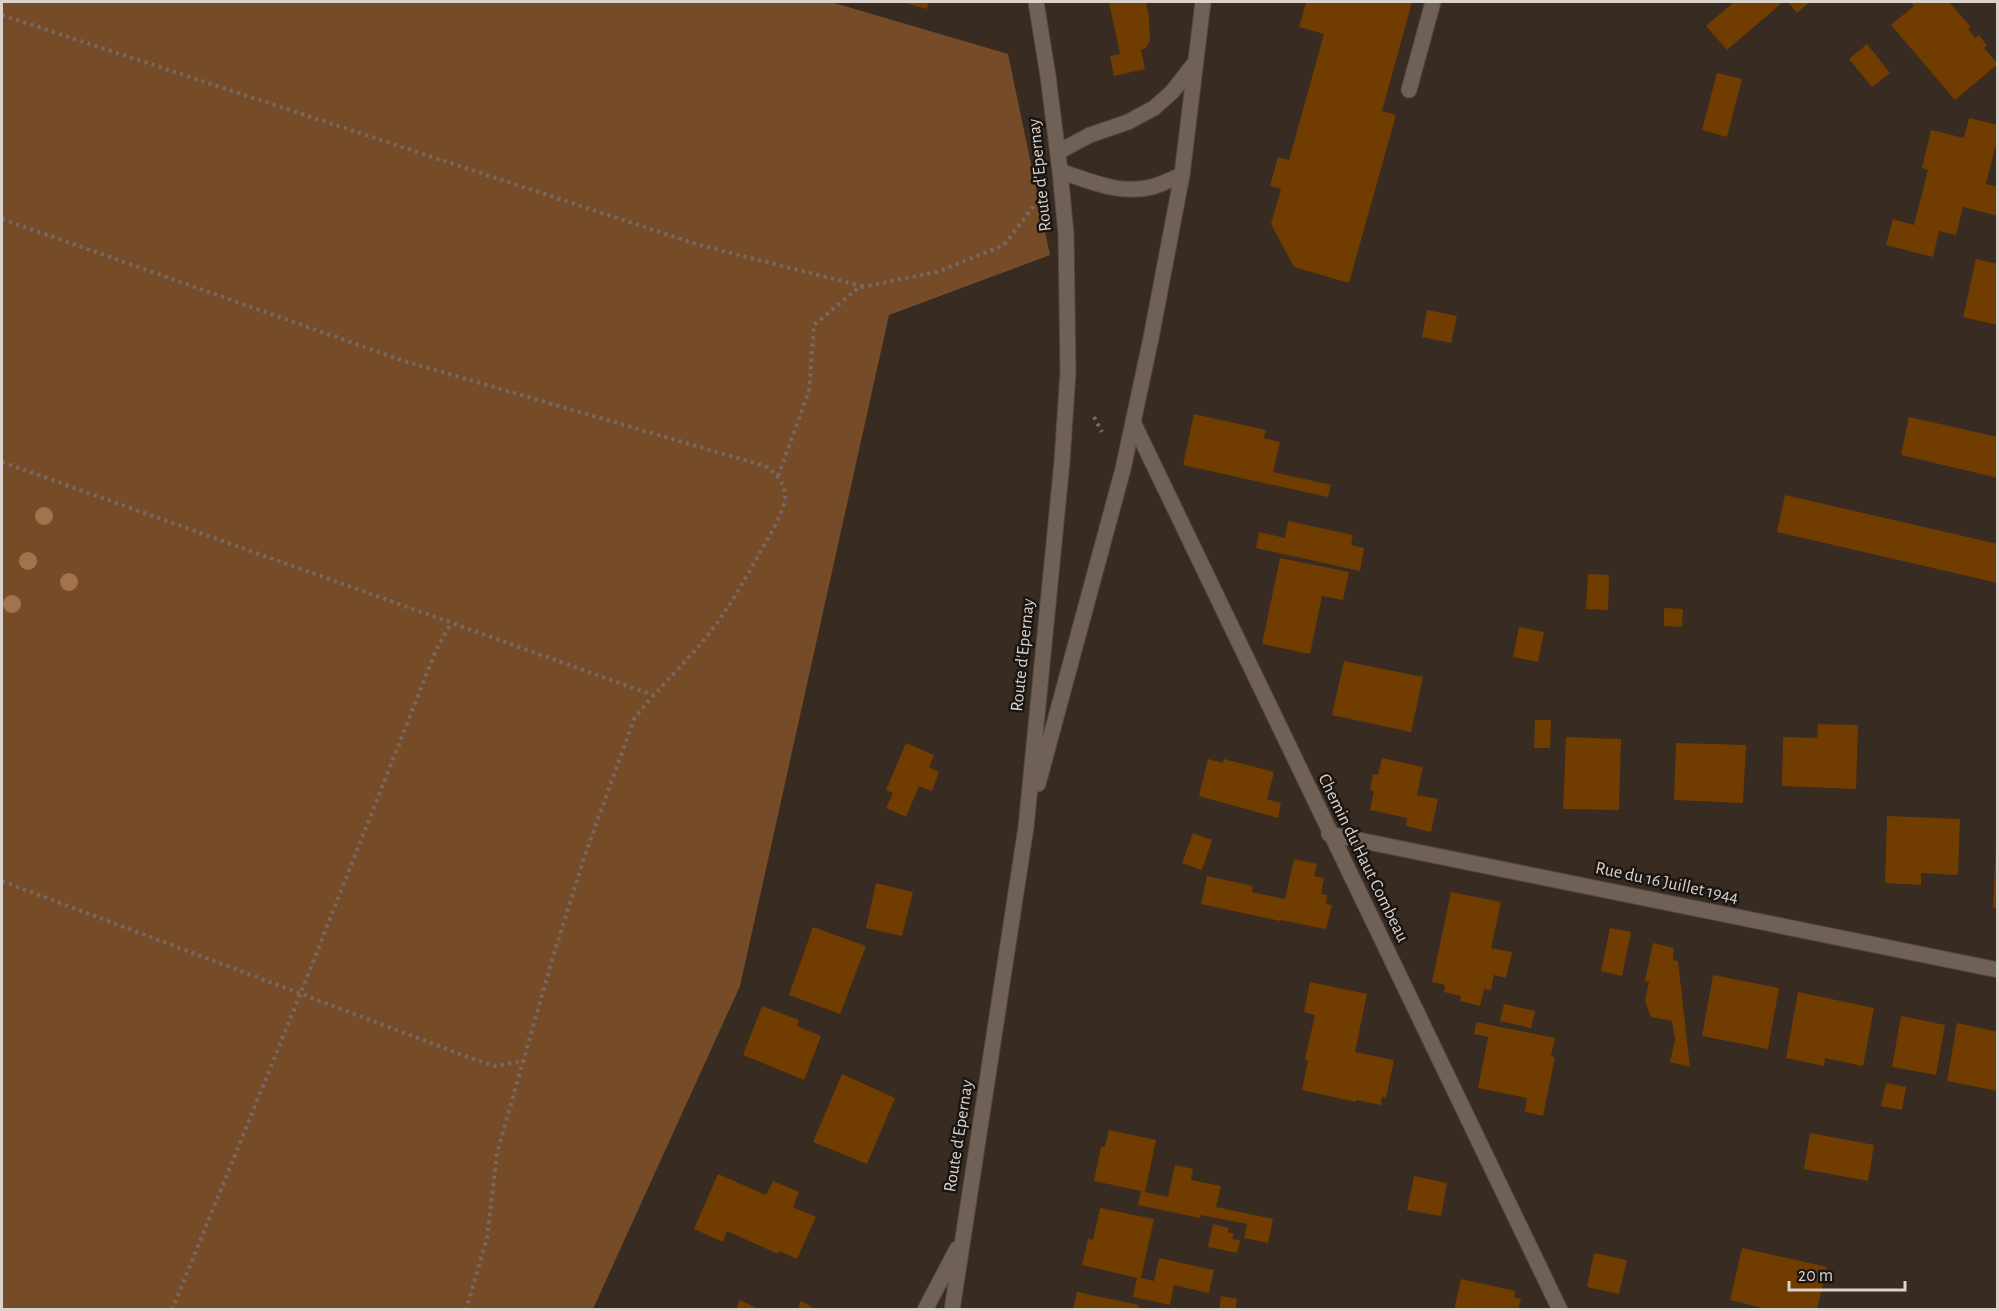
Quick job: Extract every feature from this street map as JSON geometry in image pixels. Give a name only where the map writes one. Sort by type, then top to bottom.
[{"type":"main road","name":"Route d'Epernay","points":[[952,1310],[1026,827],[1062,462],[1068,372],[1066,234],[1058,152],[1036,2]]},
{"type":"main road","points":[[1026,827],[1123,469],[1182,175],[1203,2]]},
{"type":"main road","points":[[1409,90],[1433,2]]},
{"type":"main road","points":[[1058,152],[1090,135],[1128,122],[1154,108],[1172,92],[1194,64]]},
{"type":"main road","points":[[1060,171],[1116,189],[1134,190],[1153,186],[1182,175]]},
{"type":"main road","name":"Chemin du Haut Combeau","points":[[1132,422],[1560,1310]]},
{"type":"main road","name":"Rue du 16 Juillet 1944","points":[[1329,834],[1998,970]]},
{"type":"main road","points":[[925,1310],[963,1238]]},
{"type":"path","points":[[2,15],[699,245],[866,287]]},
{"type":"path","points":[[778,476],[809,391],[814,325],[858,288],[937,272],[1004,245],[1060,171]]},
{"type":"path","points":[[2,219],[401,360],[765,466],[778,476],[784,488],[786,498],[773,529],[746,578],[710,632],[634,719],[585,855],[552,960],[497,1153],[487,1238],[466,1310]]},
{"type":"path","points":[[2,462],[654,695]]},
{"type":"path","points":[[172,1310],[300,995],[436,650],[451,623]]},
{"type":"path","points":[[2,882],[476,1060],[496,1066],[525,1061]]},
{"type":"shaded area","points":[[2,2],[831,2],[1008,54],[1050,255],[889,315],[740,986],[593,1309],[2,1309]]},
{"type":"building","points":[[901,2],[929,2],[927,9]]},
{"type":"building","points":[[1109,2],[1146,2],[1150,40],[1146,48],[1141,50],[1145,69],[1114,76],[1110,56],[1120,54]]},
{"type":"building","points":[[1306,2],[1412,2],[1382,111],[1396,115],[1349,283],[1294,267],[1271,224],[1281,189],[1270,186],[1278,157],[1289,160],[1324,34],[1299,27]]},
{"type":"building","points":[[1734,2],[1783,2],[1727,50],[1706,26]]},
{"type":"building","points":[[1788,2],[1810,2],[1797,13]]},
{"type":"building","points":[[1911,2],[1949,2],[1971,27],[1968,29],[1975,38],[1979,35],[1987,46],[1984,48],[1998,64],[1955,100],[1891,25],[1914,6]]},
{"type":"building","points":[[1867,44],[1890,73],[1872,87],[1849,59]]},
{"type":"building","points":[[1717,73],[1742,79],[1727,137],[1702,130]]},
{"type":"building","points":[[1969,118],[1998,125],[1998,136],[1986,184],[1998,187],[1998,216],[1963,207],[1956,235],[1939,231],[1933,257],[1886,245],[1893,219],[1914,225],[1928,170],[1922,168],[1931,130],[1964,138]]},
{"type":"building","points":[[1976,259],[1998,264],[1998,325],[1963,317]]},
{"type":"building","points":[[1427,310],[1457,316],[1451,343],[1422,337]]},
{"type":"building","points":[[1194,414],[1266,430],[1264,438],[1280,442],[1273,472],[1331,485],[1328,497],[1183,465]]},
{"type":"building","points":[[1909,417],[1998,437],[1998,478],[1901,455]]},
{"type":"building","points":[[1785,495],[1998,544],[1998,583],[1777,532]]},
{"type":"building","points":[[1288,521],[1353,535],[1351,545],[1364,548],[1360,571],[1256,548],[1259,532],[1285,538]]},
{"type":"building","points":[[1280,558],[1349,572],[1343,600],[1322,596],[1310,654],[1262,644]]},
{"type":"building","points":[[1588,574],[1609,575],[1608,610],[1586,609]]},
{"type":"building","points":[[1664,608],[1683,609],[1682,627],[1664,626]]},
{"type":"building","points":[[1519,627],[1544,632],[1538,662],[1513,657]]},
{"type":"building","points":[[1344,661],[1423,677],[1411,732],[1332,715]]},
{"type":"building","points":[[1535,720],[1551,720],[1550,748],[1534,748]]},
{"type":"building","points":[[1818,724],[1858,725],[1856,789],[1782,786],[1783,737],[1817,738]]},
{"type":"building","points":[[1566,737],[1621,739],[1619,810],[1563,809]]},
{"type":"building","points":[[906,743],[934,755],[929,767],[939,772],[932,791],[919,786],[906,817],[886,808],[893,793],[886,790]]},
{"type":"building","points":[[1676,743],[1746,745],[1743,803],[1674,800]]},
{"type":"building","points":[[1382,758],[1423,767],[1417,795],[1438,799],[1431,832],[1406,826],[1407,818],[1370,810],[1374,791],[1370,790],[1373,774],[1378,775]]},
{"type":"building","points":[[1208,759],[1223,763],[1224,759],[1274,772],[1267,799],[1281,803],[1278,818],[1199,796]]},
{"type":"building","points":[[1887,816],[1960,819],[1958,875],[1921,873],[1921,885],[1885,883]]},
{"type":"building","points":[[1193,833],[1212,840],[1202,870],[1182,863]]},
{"type":"building","points":[[1996,843],[1998,843],[1998,908],[1993,908]]},
{"type":"building","points":[[1294,859],[1317,864],[1314,876],[1324,878],[1321,894],[1327,895],[1326,904],[1332,905],[1326,929],[1201,904],[1207,876],[1253,886],[1252,892],[1285,899]]},
{"type":"building","points":[[876,883],[913,892],[902,936],[866,928]]},
{"type":"building","points":[[1451,892],[1501,902],[1491,948],[1512,952],[1506,978],[1494,975],[1491,990],[1484,989],[1480,1006],[1460,1001],[1461,996],[1444,992],[1445,985],[1432,982]]},
{"type":"building","points":[[813,927],[866,946],[840,1014],[789,995]]},
{"type":"building","points":[[1610,928],[1631,932],[1622,976],[1601,971]]},
{"type":"building","points":[[1653,943],[1674,948],[1673,960],[1678,961],[1690,1067],[1670,1062],[1675,1040],[1672,1021],[1651,1017],[1645,1001],[1649,982],[1645,981]]},
{"type":"building","points":[[1713,975],[1779,988],[1768,1049],[1702,1036]]},
{"type":"building","points":[[1310,982],[1367,994],[1355,1052],[1394,1060],[1386,1098],[1382,1097],[1381,1105],[1302,1090],[1308,1060],[1305,1059],[1315,1015],[1304,1012]]},
{"type":"building","points":[[1798,992],[1874,1008],[1863,1066],[1825,1058],[1824,1066],[1786,1058]]},
{"type":"building","points":[[1504,1004],[1535,1011],[1531,1028],[1500,1021]]},
{"type":"building","points":[[762,1006],[799,1020],[797,1026],[821,1036],[804,1080],[743,1055]]},
{"type":"building","points":[[1901,1016],[1945,1025],[1936,1075],[1892,1067]]},
{"type":"building","points":[[1476,1022],[1555,1038],[1551,1056],[1555,1057],[1543,1116],[1525,1112],[1527,1098],[1478,1088],[1488,1037],[1474,1034]]},
{"type":"building","points":[[1957,1023],[1998,1032],[1998,1091],[1947,1081]]},
{"type":"building","points":[[842,1074],[895,1098],[867,1164],[813,1142]]},
{"type":"building","points":[[1886,1083],[1906,1087],[1902,1110],[1881,1106]]},
{"type":"building","points":[[1109,1130],[1156,1140],[1145,1192],[1168,1197],[1175,1165],[1193,1169],[1191,1180],[1221,1186],[1216,1207],[1273,1219],[1268,1243],[1244,1238],[1247,1224],[1201,1215],[1200,1218],[1138,1205],[1141,1191],[1094,1181],[1101,1147],[1105,1147]]},
{"type":"building","points":[[1810,1133],[1874,1145],[1868,1181],[1804,1169]]},
{"type":"building","points":[[718,1174],[766,1195],[773,1181],[799,1192],[793,1207],[816,1217],[797,1259],[779,1251],[778,1254],[727,1231],[723,1242],[694,1229]]},
{"type":"building","points":[[1414,1176],[1447,1183],[1441,1216],[1407,1210]]},
{"type":"building","points":[[1100,1208],[1154,1219],[1141,1278],[1154,1281],[1159,1258],[1214,1270],[1209,1293],[1174,1285],[1170,1305],[1133,1297],[1137,1278],[1082,1265],[1088,1239],[1093,1240]]},
{"type":"building","points":[[1213,1224],[1229,1228],[1228,1232],[1234,1234],[1232,1239],[1240,1240],[1237,1253],[1208,1247]]},
{"type":"building","points":[[1742,1248],[1827,1267],[1817,1310],[1771,1310],[1730,1300]]},
{"type":"building","points":[[1594,1253],[1627,1260],[1619,1294],[1587,1287]]},
{"type":"building","points":[[1461,1279],[1515,1291],[1514,1297],[1521,1299],[1518,1310],[1454,1310]]},
{"type":"building","points":[[1077,1292],[1139,1305],[1138,1310],[1073,1310]]},
{"type":"building","points":[[1221,1296],[1237,1299],[1235,1310],[1219,1310]]},
{"type":"building","points":[[740,1300],[761,1310],[736,1310]]},
{"type":"building","points":[[801,1301],[817,1310],[797,1310]]}]
